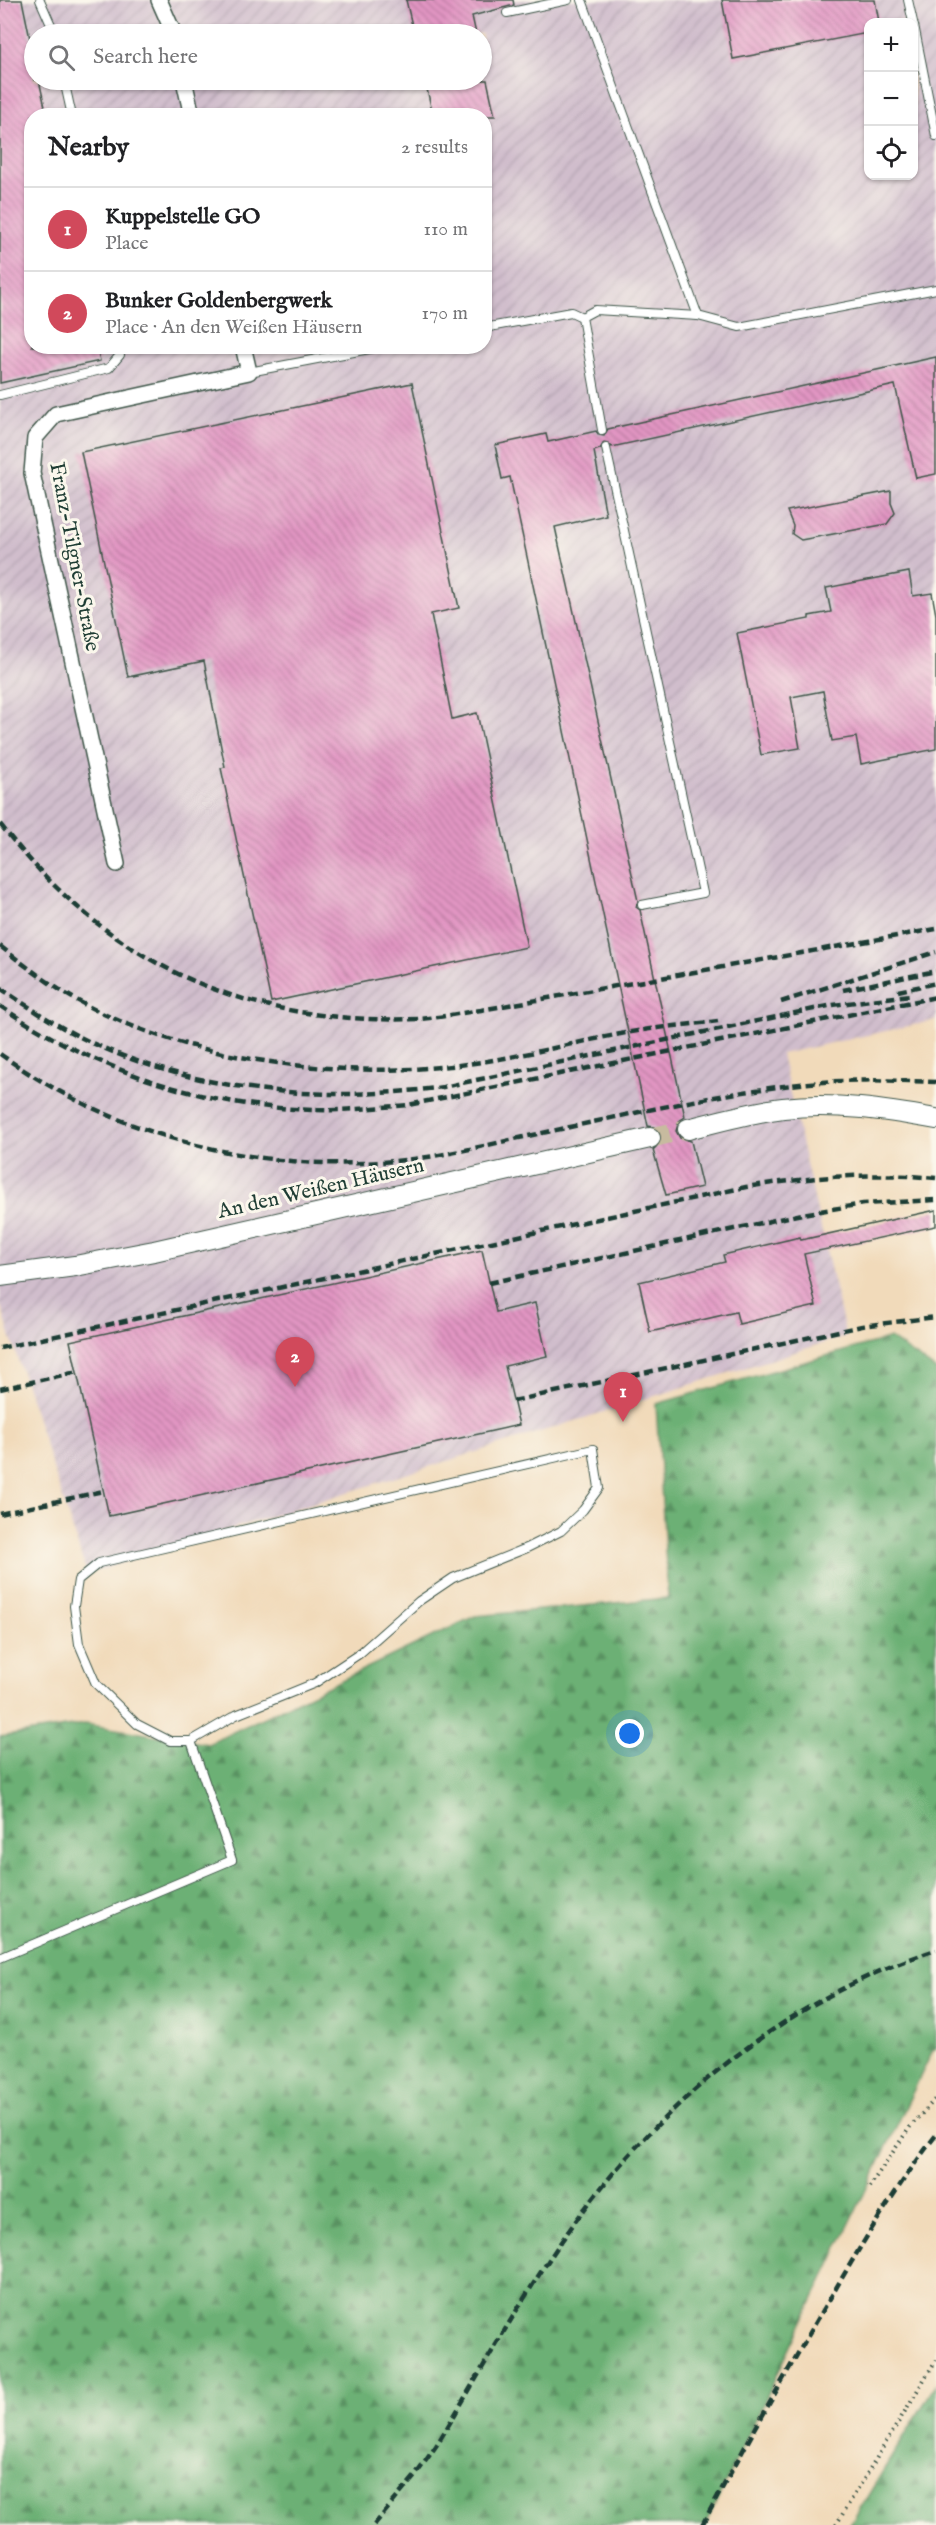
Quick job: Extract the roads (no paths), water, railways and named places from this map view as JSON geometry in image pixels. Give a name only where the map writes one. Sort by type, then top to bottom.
[{"type":"street","points":[[159,0],[170,24]]},
{"type":"street","points":[[186,90],[190,108]]},
{"type":"street","points":[[245,354],[249,372]]},
{"type":"street","name":"Franz-Tilgner-Straße","points":[[117,864],[32,473],[35,438],[56,414],[249,372]]},
{"type":"street","points":[[688,1129],[747,1114],[806,1106],[865,1108],[936,1119]]},
{"type":"street","name":"An den Weißen Häusern","points":[[0,1276],[75,1266],[166,1248],[650,1138]]},
{"type":"lane","points":[[40,0],[51,24]]},
{"type":"lane","points":[[507,13],[568,0]]},
{"type":"lane","points":[[582,0],[698,316]]},
{"type":"lane","points":[[908,0],[912,18]]},
{"type":"lane","points":[[918,48],[936,136]]},
{"type":"lane","points":[[66,90],[70,108]]},
{"type":"lane","points":[[582,318],[595,310],[698,316],[739,327],[936,289]]},
{"type":"lane","points":[[492,327],[571,312],[582,318]]},
{"type":"lane","points":[[582,318],[602,430]]},
{"type":"lane","points":[[0,395],[109,368],[120,354]]},
{"type":"lane","points":[[249,372],[343,354]]},
{"type":"lane","points":[[606,448],[703,893],[642,905]]},
{"type":"lane","points":[[593,1449],[598,1488],[583,1510],[561,1531],[527,1548],[453,1578],[418,1601],[359,1654],[315,1683],[236,1715],[191,1742],[170,1741],[137,1724],[96,1684],[79,1644],[74,1606],[78,1580],[99,1563],[593,1449]]},
{"type":"lane","points":[[0,1958],[232,1860],[191,1742]]},
{"type":"tunnel","points":[[650,1138],[688,1129]]},
{"type":"railway","points":[[0,824],[42,873],[86,914],[133,949],[183,976],[236,997],[293,1011],[353,1018],[442,1017],[936,929]]},
{"type":"railway","points":[[0,946],[66,994],[110,1017],[158,1036],[209,1050],[314,1067],[366,1070],[418,1069],[467,1064],[627,1033],[718,1021]]},
{"type":"railway","points":[[781,1002],[936,952]]},
{"type":"railway","points":[[843,990],[936,971]]},
{"type":"railway","points":[[898,991],[936,983]]},
{"type":"railway","points":[[0,988],[90,1042],[175,1073],[263,1090],[353,1094],[443,1087],[833,1005],[910,995]]},
{"type":"railway","points":[[0,1006],[78,1051],[162,1084],[205,1096],[250,1104],[295,1109],[340,1110],[408,1105],[936,997]]},
{"type":"railway","points":[[0,1054],[46,1084],[94,1109],[145,1129],[197,1145],[250,1156],[304,1162],[359,1163],[414,1159],[673,1105],[800,1084],[868,1080],[936,1082]]},
{"type":"railway","points":[[0,1348],[746,1187],[841,1176],[888,1175],[936,1178]]},
{"type":"railway","points":[[489,1283],[802,1214],[863,1204],[936,1200]]},
{"type":"railway","points":[[513,1401],[862,1326],[936,1317]]},
{"type":"railway","points":[[0,1389],[77,1372]]},
{"type":"railway","points":[[0,1514],[103,1491]]},
{"type":"railway","points":[[374,2525],[415,2476],[436,2446],[553,2253],[597,2193],[668,2115],[707,2079],[749,2046],[793,2017],[887,1968],[936,1950]]},
{"type":"railway","points":[[702,2525],[856,2254],[894,2194],[936,2135]]},
{"type":"place","name":"Bunker Goldenbergwerk","points":[[295,1387]]},
{"type":"place","name":"Kuppelstelle GO","points":[[623,1422]]}]
